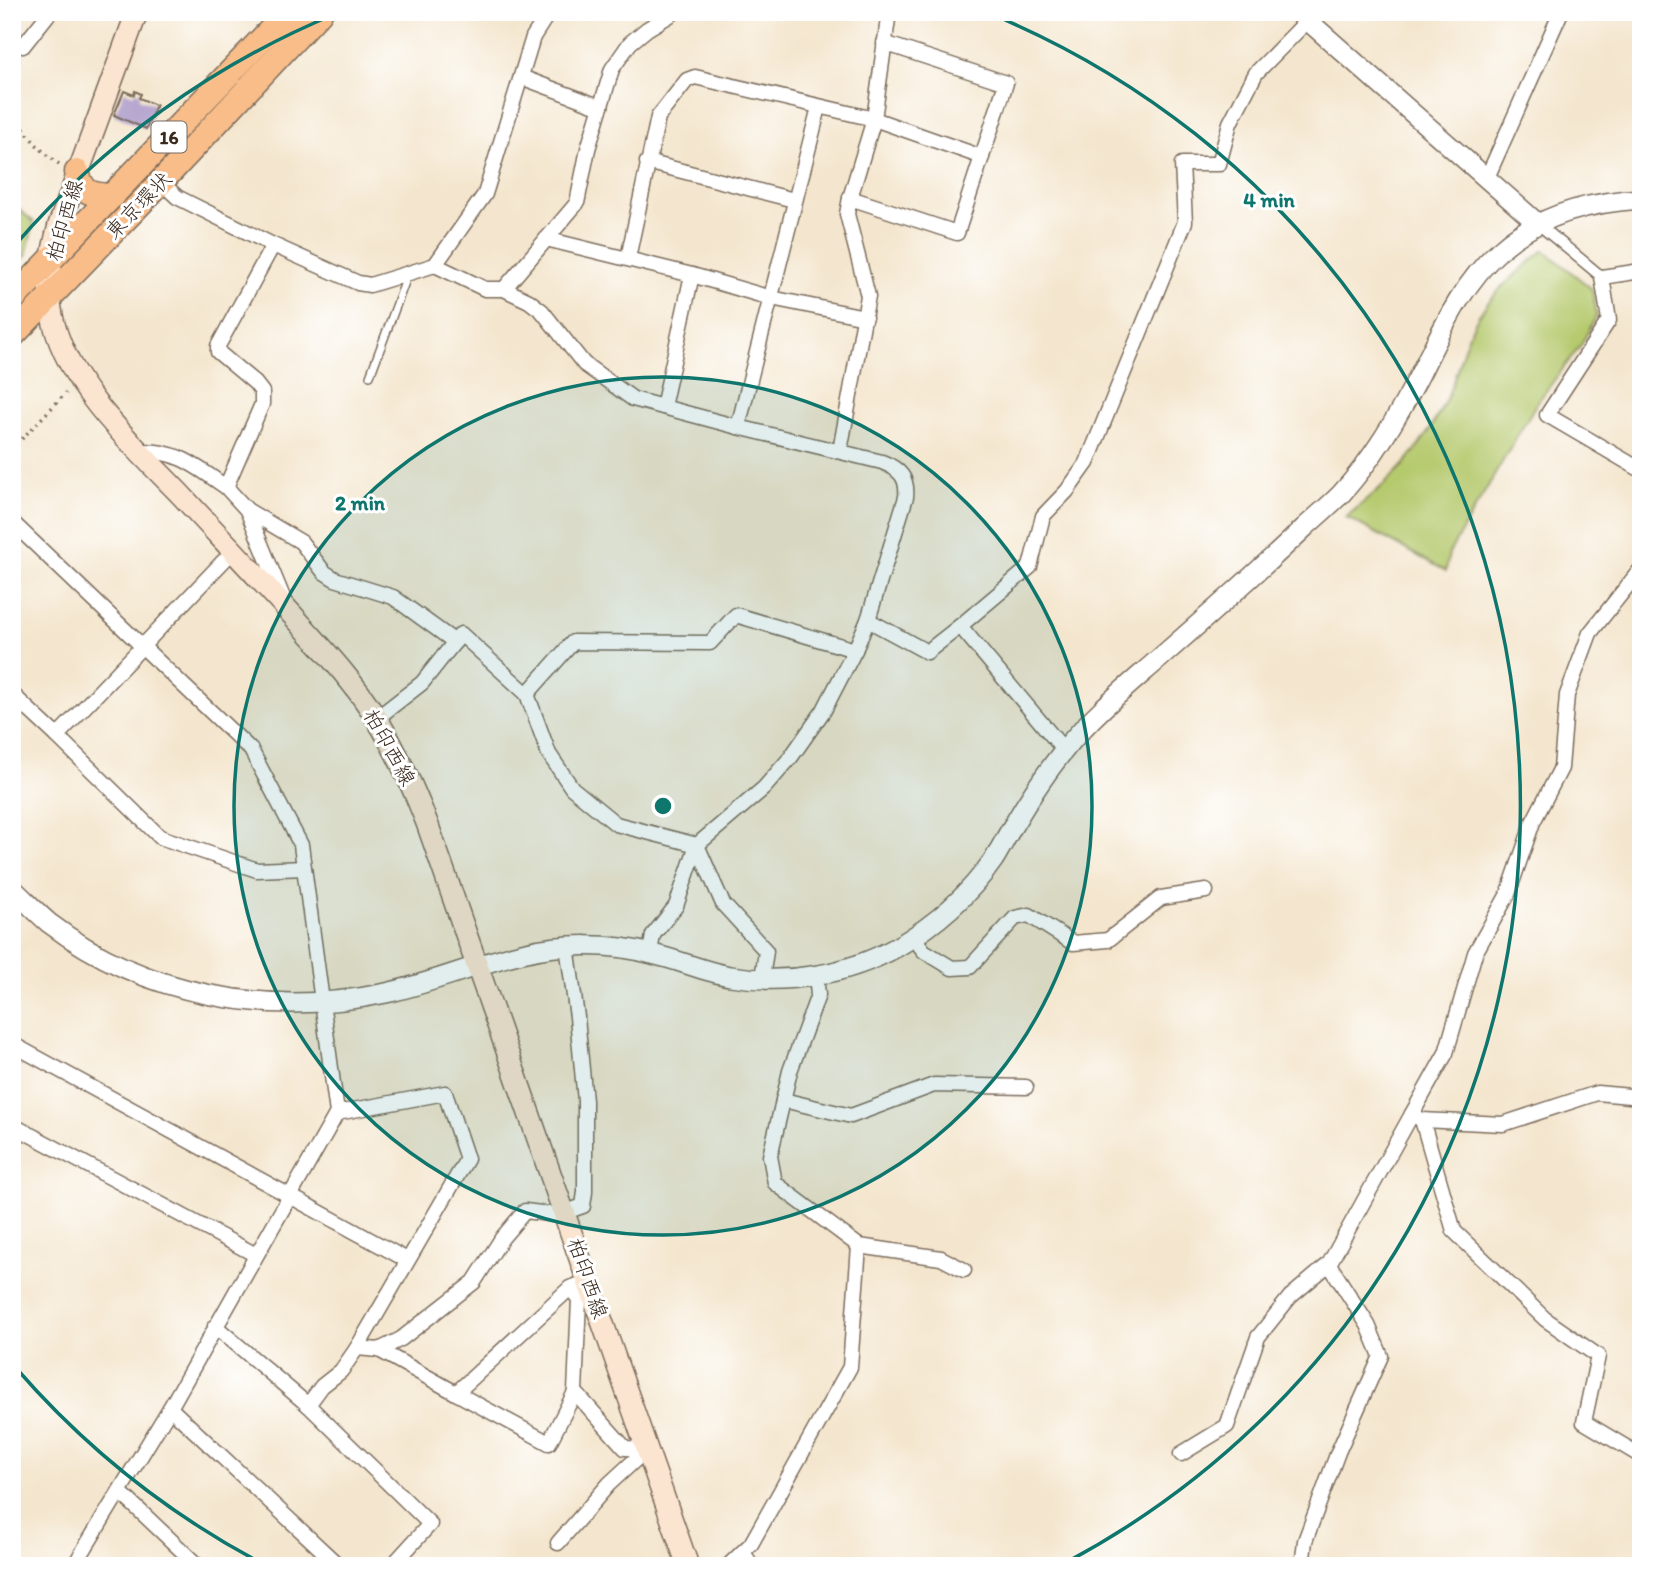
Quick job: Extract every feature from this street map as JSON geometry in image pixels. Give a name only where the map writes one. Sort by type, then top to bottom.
[{"type":"highway","name":"東京環状","points":[[12,300],[288,12]]},
{"type":"highway","name":"東京環状","points":[[12,336],[320,12]]},
{"type":"highway","points":[[77,172],[81,186],[96,195],[113,196]]},
{"type":"main road","name":"柏印西線","points":[[137,12],[77,172],[50,261],[49,298],[54,324],[74,369],[108,417],[345,675],[377,718],[413,787],[565,1213],[579,1284],[647,1449],[688,1566]]},
{"type":"street","points":[[23,46],[50,12]]},
{"type":"street","points":[[161,182],[177,197],[273,245],[358,283],[370,285],[435,265],[485,194],[533,37],[549,12]]},
{"type":"street","points":[[504,289],[576,203],[588,149],[612,69],[630,43],[675,12]]},
{"type":"street","points":[[840,451],[868,296],[847,214],[873,119],[889,12]]},
{"type":"street","points":[[1486,180],[1561,12]]},
{"type":"street","points":[[868,620],[927,652],[1030,567],[1043,516],[1067,491],[1087,464],[1185,222],[1182,164],[1219,164],[1230,123],[1256,73],[1303,17],[1486,180],[1602,277],[1609,320],[1546,415],[1641,470]]},
{"type":"street","points":[[850,198],[957,233],[1006,83],[884,43]]},
{"type":"street","points":[[521,76],[601,107]]},
{"type":"street","points":[[628,258],[658,117],[687,80],[695,77],[873,119],[982,157]]},
{"type":"street","points":[[738,427],[819,107]]},
{"type":"street","points":[[647,162],[794,200]]},
{"type":"street","points":[[14,894],[79,943],[165,984],[219,998],[253,1002],[321,1003],[408,988],[477,965],[535,950],[567,946],[609,947],[650,953],[709,971],[784,979],[848,968],[872,959],[913,937],[939,918],[969,890],[995,858],[1038,784],[1064,750],[1112,700],[1339,495],[1370,458],[1394,422],[1473,277],[1504,246],[1537,223],[1568,210],[1610,201],[1641,199]]},
{"type":"street","points":[[547,239],[628,258],[771,298],[865,317]]},
{"type":"street","points":[[226,487],[262,404],[262,392],[256,383],[218,352],[218,346],[273,245]]},
{"type":"street","points":[[435,265],[485,289],[504,289],[529,301],[542,311],[584,364],[633,399],[895,467],[907,484],[906,498],[868,620],[824,710],[791,757],[744,807],[697,845],[676,906],[653,935],[650,953]]},
{"type":"street","points":[[1602,277],[1641,271]]},
{"type":"street","points":[[663,407],[692,275]]},
{"type":"street","points":[[139,451],[158,450],[178,456],[226,487],[247,510],[301,542],[324,572],[335,579],[393,597],[455,642]]},
{"type":"street","points":[[247,510],[289,611]]},
{"type":"street","points":[[12,522],[251,750],[301,845],[337,1113],[170,1408],[75,1566]]},
{"type":"street","points":[[57,736],[233,551]]},
{"type":"street","points":[[1181,1454],[1227,1426],[1258,1337],[1290,1297],[1329,1264],[1417,1117],[1446,1053],[1475,954],[1508,894],[1533,822],[1561,768],[1567,695],[1590,633],[1641,569]]},
{"type":"street","points":[[527,694],[573,642],[710,643],[736,615],[855,650]]},
{"type":"street","points":[[960,626],[1064,750]]},
{"type":"street","points":[[377,718],[422,683],[461,634],[527,694],[549,754],[572,788],[616,824],[697,845]]},
{"type":"street","points":[[12,694],[160,837],[257,870],[304,868]]},
{"type":"street","points":[[697,845],[723,904],[766,951],[762,978]]},
{"type":"street","points":[[913,937],[924,951],[952,968],[970,967],[1015,918],[1029,915],[1073,943],[1108,940],[1161,898],[1206,891]]},
{"type":"street","points":[[379,1350],[401,1339],[474,1282],[502,1238],[525,1211],[557,1215],[583,1206],[585,1101],[578,1017],[567,946]]},
{"type":"street","points":[[816,975],[817,995],[790,1071],[770,1156],[775,1183],[859,1246],[941,1258],[964,1270]]},
{"type":"street","points":[[12,1044],[407,1260]]},
{"type":"street","points":[[783,1100],[851,1116],[934,1085],[1026,1087]]},
{"type":"street","points":[[308,1405],[322,1386],[341,1371],[357,1348],[467,1159],[445,1093],[337,1113]]},
{"type":"street","points":[[1417,1117],[1503,1124],[1597,1093],[1641,1097]]},
{"type":"street","points":[[1417,1117],[1454,1231],[1545,1319],[1598,1356],[1584,1422],[1641,1456]]},
{"type":"street","points":[[12,1125],[256,1255]]},
{"type":"street","points":[[728,1566],[751,1544],[850,1367],[859,1246]]},
{"type":"street","points":[[1302,1566],[1305,1541],[1338,1452],[1381,1356],[1368,1325],[1329,1264]]},
{"type":"street","points":[[357,1348],[379,1350],[549,1443],[576,1392],[579,1284]]},
{"type":"street","points":[[456,1393],[579,1284]]},
{"type":"street","points":[[215,1326],[308,1405],[430,1524],[392,1566]]},
{"type":"street","points":[[576,1392],[625,1448],[647,1449]]},
{"type":"street","points":[[170,1408],[339,1566]]},
{"type":"street","points":[[558,1544],[609,1484],[647,1449]]},
{"type":"street","points":[[120,1492],[198,1566]]},
{"type":"street","points":[[743,1552],[752,1566]]},
{"type":"lane","points":[[370,376],[408,274]]},
{"type":"path","points":[[23,46],[13,79],[18,116],[25,132],[40,149],[61,165],[77,172]]},
{"type":"path","points":[[12,449],[67,392]]},
{"type":"green space","points":[[12,204],[34,222],[26,256],[12,270]]},
{"type":"green space","points":[[1544,250],[1592,289],[1597,315],[1581,345],[1536,404],[1449,553],[1446,571],[1346,517],[1392,477],[1417,448],[1439,415],[1466,342],[1481,313],[1505,284]]},
{"type":"building","points":[[124,91],[134,95],[135,91],[141,94],[139,98],[156,105],[146,129],[114,115]]}]
